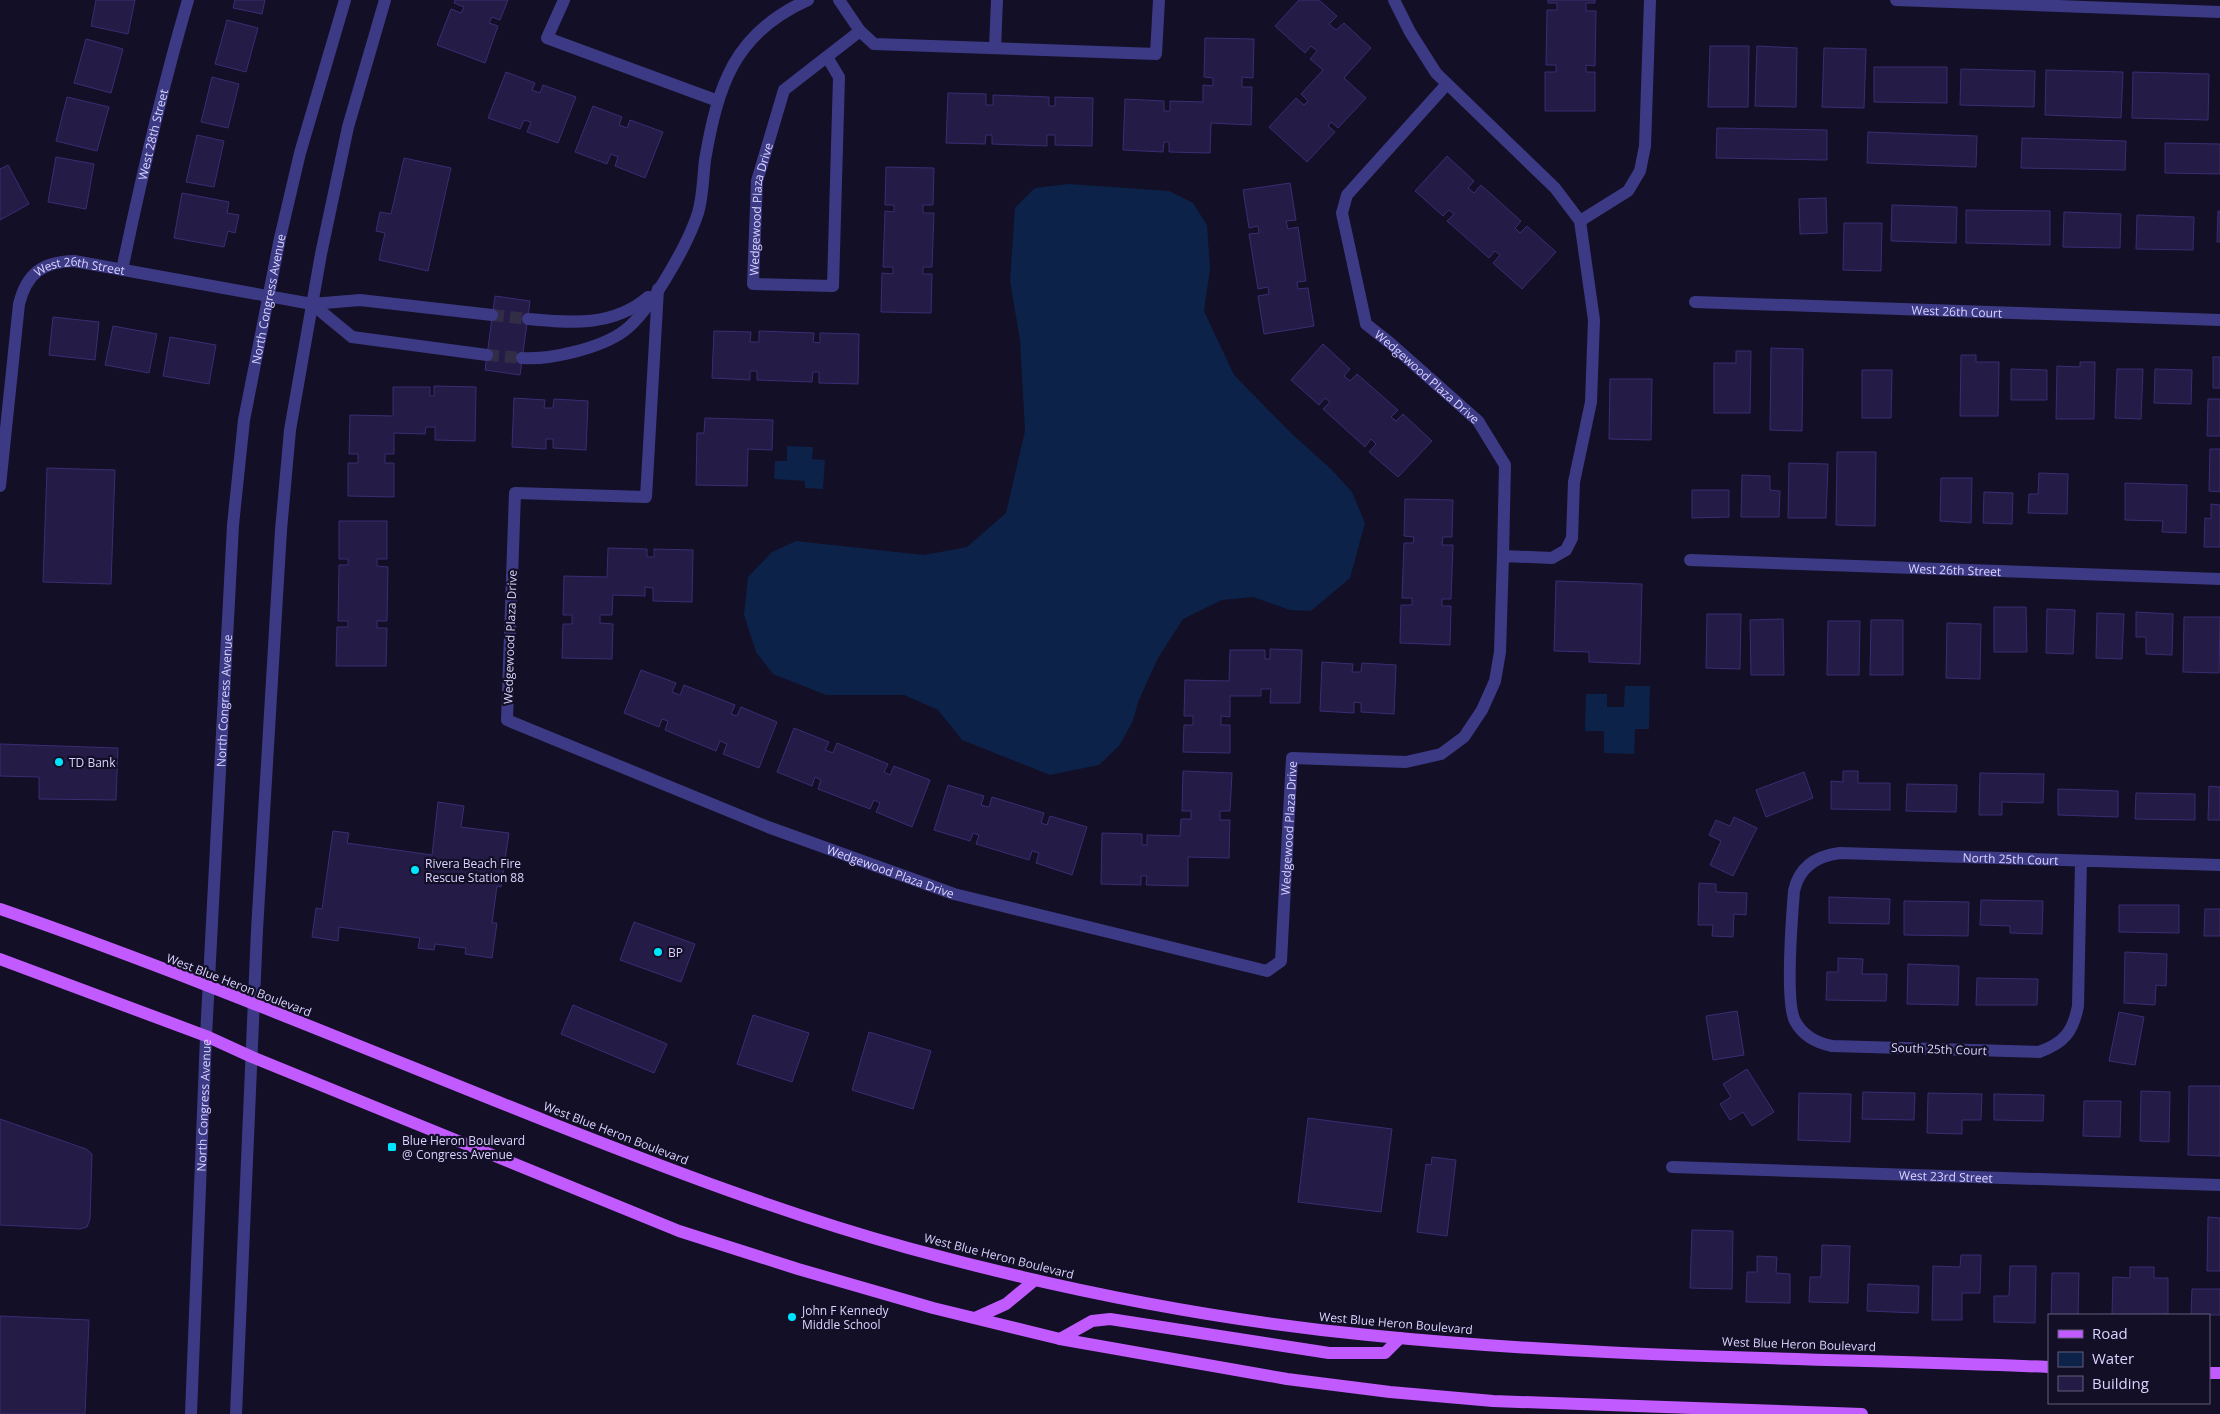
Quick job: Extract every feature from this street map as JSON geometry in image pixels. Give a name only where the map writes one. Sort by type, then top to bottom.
[{"type":"main road","name":"West Blue Heron Boulevard","points":[[0,909],[209,987],[657,1165],[795,1214],[907,1248],[1035,1280],[1149,1304],[1265,1323],[1468,1344],[2048,1367]]},
{"type":"main road","points":[[0,959],[206,1036],[252,1057],[679,1231],[807,1272],[1060,1339],[1287,1379],[1390,1392],[1493,1401],[1862,1414]]},
{"type":"main road","points":[[975,1318],[1006,1304],[1035,1280]]},
{"type":"main road","points":[[1060,1339],[1092,1321],[1110,1319],[1329,1354],[1385,1354],[1400,1338]]},
{"type":"street","name":"West 28th Street","points":[[122,270],[144,166],[170,60],[188,0]]},
{"type":"street","name":"North Congress Avenue","points":[[191,1414],[206,1036],[233,525],[244,420],[268,296],[300,152],[345,0]]},
{"type":"street","points":[[236,1414],[254,1006],[282,515],[290,430],[312,304],[348,127],[385,0]]},
{"type":"street","points":[[564,0],[547,38],[718,101]]},
{"type":"street","points":[[522,358],[563,354],[586,348],[623,332],[634,322],[672,268],[689,235],[698,212],[706,154],[718,101],[734,60],[761,28],[779,15],[808,0]]},
{"type":"street","points":[[839,0],[860,31],[874,44],[1156,54],[1159,0]]},
{"type":"street","points":[[995,48],[997,0]]},
{"type":"street","points":[[1394,0],[1427,62],[1446,85],[1555,188],[1580,222],[1594,320],[1591,402],[1574,482],[1572,538],[1566,550],[1552,558],[1503,556]]},
{"type":"street","points":[[1580,222],[1628,191],[1640,171],[1645,146],[1650,0]]},
{"type":"street","points":[[1896,0],[2220,12]]},
{"type":"street","name":"Wedgewood Plaza Drive","points":[[827,57],[839,77],[833,286],[753,284],[757,181],[784,90],[860,31]]},
{"type":"street","name":"Wedgewood Plaza Drive","points":[[658,289],[646,497],[515,493],[507,720],[768,827],[954,894],[1267,971],[1281,962],[1292,758],[1406,762],[1441,754],[1464,738],[1482,710],[1495,682],[1500,652],[1505,465],[1478,421],[1366,324],[1342,214],[1347,195],[1446,85]]},
{"type":"street","name":"West 26th Street","points":[[0,486],[19,304],[23,289],[32,276],[44,266],[58,261],[74,261],[312,304]]},
{"type":"street","points":[[528,319],[579,322],[604,320],[638,306],[658,289]]},
{"type":"street","points":[[312,304],[360,300],[492,315]]},
{"type":"street","name":"West 26th Court","points":[[1695,302],[2220,320]]},
{"type":"street","points":[[312,304],[352,337],[487,354]]},
{"type":"street","name":"West 26th Street","points":[[1690,560],[2220,579]]},
{"type":"street","name":"North 25th Court","points":[[1804,868],[1820,858],[1840,853],[2220,865]]},
{"type":"street","name":"South 25th Court","points":[[1804,868],[1798,875],[1794,891],[1790,1001],[1796,1022],[1811,1038],[1832,1046],[2039,1052],[2054,1047],[2066,1037],[2074,1022],[2078,1006],[2082,861]]},
{"type":"street","name":"West 23rd Street","points":[[1672,1167],[2220,1185]]},
{"type":"water","points":[[1069,184],[1169,191],[1193,203],[1207,225],[1210,269],[1204,311],[1234,375],[1292,434],[1331,469],[1352,492],[1365,523],[1350,578],[1311,611],[1290,610],[1253,597],[1222,600],[1183,619],[1158,658],[1138,702],[1133,721],[1119,746],[1099,765],[1050,775],[962,740],[938,710],[904,695],[826,695],[773,674],[756,652],[744,615],[748,577],[772,552],[796,541],[924,555],[967,547],[1006,513],[1025,431],[1020,340],[1010,281],[1015,208],[1035,188]]},
{"type":"water","points":[[787,446],[813,447],[812,459],[825,460],[823,489],[805,488],[805,481],[774,479],[775,461],[787,461]]},
{"type":"water","points":[[1625,686],[1650,686],[1649,729],[1635,729],[1634,754],[1604,753],[1604,731],[1585,731],[1586,694],[1607,694],[1607,707],[1624,707]]},
{"type":"building","points":[[96,0],[135,0],[128,34],[91,26]]},
{"type":"building","points":[[235,0],[265,0],[262,14],[233,8]]},
{"type":"building","points":[[455,0],[508,0],[500,20],[492,17],[489,23],[498,26],[485,63],[437,45],[451,9],[461,13],[464,7],[454,3]]},
{"type":"building","points":[[1299,0],[1319,0],[1337,16],[1329,24],[1336,30],[1344,23],[1371,48],[1344,78],[1366,98],[1338,128],[1331,122],[1328,126],[1335,132],[1307,162],[1269,127],[1296,98],[1304,105],[1308,101],[1301,94],[1323,70],[1310,59],[1317,51],[1311,46],[1305,53],[1275,26]]},
{"type":"building","points":[[1548,0],[1595,0],[1595,3],[1586,3],[1586,11],[1596,11],[1595,66],[1586,65],[1586,72],[1595,72],[1595,111],[1545,111],[1545,72],[1556,72],[1556,65],[1546,65],[1547,10],[1557,10],[1557,3],[1548,3]]},
{"type":"building","points":[[227,20],[258,28],[246,72],[215,64]]},
{"type":"building","points":[[1205,38],[1254,39],[1253,78],[1242,77],[1242,87],[1252,87],[1251,125],[1211,123],[1210,153],[1169,152],[1169,142],[1164,142],[1163,152],[1123,150],[1125,99],[1164,101],[1164,111],[1170,111],[1170,101],[1203,102],[1203,85],[1213,86],[1213,78],[1204,77]]},
{"type":"building","points":[[86,39],[123,49],[111,93],[74,83]]},
{"type":"building","points":[[1710,46],[1749,46],[1748,107],[1708,107]]},
{"type":"building","points":[[1757,46],[1797,48],[1796,107],[1755,106]]},
{"type":"building","points":[[1824,48],[1866,49],[1864,108],[1822,107]]},
{"type":"building","points":[[1874,67],[1947,67],[1947,103],[1874,102]]},
{"type":"building","points":[[1961,69],[2035,71],[2034,107],[1960,105]]},
{"type":"building","points":[[2046,70],[2123,72],[2121,118],[2045,115]]},
{"type":"building","points":[[506,72],[535,83],[532,90],[540,93],[543,85],[576,97],[558,143],[527,132],[531,122],[524,120],[520,129],[488,118]]},
{"type":"building","points":[[2133,72],[2209,74],[2208,120],[2132,118]]},
{"type":"building","points":[[212,77],[239,84],[228,128],[201,122]]},
{"type":"building","points":[[948,93],[986,94],[986,105],[993,105],[993,95],[1049,97],[1049,106],[1055,106],[1055,97],[1093,98],[1092,146],[1055,145],[1055,135],[1047,135],[1047,146],[992,144],[992,135],[986,135],[985,144],[946,143]]},
{"type":"building","points":[[67,97],[109,107],[97,151],[56,141]]},
{"type":"building","points":[[593,106],[622,117],[619,125],[627,128],[630,120],[663,132],[645,178],[615,166],[618,157],[611,154],[607,164],[575,152]]},
{"type":"building","points":[[1717,128],[1827,130],[1827,160],[1716,158]]},
{"type":"building","points":[[1868,132],[1977,136],[1976,167],[1867,163]]},
{"type":"building","points":[[197,135],[224,141],[214,187],[186,182]]},
{"type":"building","points":[[2022,138],[2126,141],[2125,170],[2021,168]]},
{"type":"building","points":[[2165,143],[2220,144],[2220,174],[2165,173]]},
{"type":"building","points":[[1447,156],[1474,181],[1468,188],[1474,193],[1481,185],[1521,221],[1515,228],[1520,233],[1527,226],[1556,252],[1522,289],[1493,263],[1500,255],[1495,251],[1489,258],[1447,221],[1454,214],[1449,210],[1443,216],[1415,191]]},
{"type":"building","points":[[56,157],[94,164],[86,209],[48,202]]},
{"type":"building","points":[[404,158],[451,168],[428,271],[379,260],[385,233],[376,231],[380,212],[391,214]]},
{"type":"building","points":[[8,165],[29,204],[0,220],[0,169]]},
{"type":"building","points":[[886,167],[934,168],[933,205],[923,205],[923,213],[934,213],[932,267],[923,267],[923,274],[932,274],[931,313],[881,312],[882,273],[893,274],[893,267],[883,267],[885,211],[894,212],[894,205],[885,205]]},
{"type":"building","points":[[1290,183],[1296,220],[1286,221],[1288,229],[1298,227],[1306,281],[1297,282],[1298,289],[1308,288],[1314,326],[1264,334],[1258,296],[1269,294],[1268,287],[1258,289],[1249,234],[1259,233],[1258,226],[1249,228],[1243,190]]},
{"type":"building","points":[[182,193],[229,202],[227,213],[239,215],[235,233],[228,231],[224,247],[174,238]]},
{"type":"building","points":[[1826,198],[1827,233],[1800,234],[1799,199]]},
{"type":"building","points":[[1892,205],[1957,207],[1956,243],[1891,241]]},
{"type":"building","points":[[1966,210],[2050,211],[2050,245],[1966,243]]},
{"type":"building","points":[[2218,211],[2220,211],[2220,242],[2217,242]]},
{"type":"building","points":[[2064,212],[2121,214],[2120,248],[2063,247]]},
{"type":"building","points":[[2137,215],[2194,217],[2193,250],[2136,249]]},
{"type":"building","points":[[1844,223],[1882,223],[1881,271],[1843,270]]},
{"type":"building","points":[[495,296],[530,301],[520,375],[485,370]]},
{"type":"building","points":[[53,317],[99,322],[95,360],[49,355]]},
{"type":"building","points":[[113,326],[157,334],[149,373],[105,365]]},
{"type":"building","points":[[714,331],[751,332],[750,342],[759,342],[759,331],[814,333],[813,342],[820,343],[820,333],[859,334],[858,384],[819,383],[819,372],[813,372],[812,382],[757,380],[757,371],[750,371],[750,380],[712,378]]},
{"type":"building","points":[[170,337],[216,345],[209,384],[163,376]]},
{"type":"building","points":[[1323,344],[1350,369],[1344,376],[1350,381],[1357,374],[1398,410],[1391,417],[1396,421],[1403,414],[1432,441],[1398,477],[1369,452],[1376,444],[1371,439],[1365,447],[1323,409],[1330,402],[1325,398],[1319,405],[1291,380]]},
{"type":"building","points":[[1771,348],[1803,349],[1802,431],[1770,430]]},
{"type":"building","points":[[1736,351],[1751,351],[1750,413],[1714,413],[1714,363],[1736,363]]},
{"type":"building","points":[[1961,355],[1976,355],[1976,362],[1999,362],[1998,416],[1960,416]]},
{"type":"building","points":[[2213,357],[2220,357],[2220,388],[2213,388]]},
{"type":"building","points":[[2080,362],[2095,362],[2094,419],[2056,419],[2057,366],[2080,367]]},
{"type":"building","points":[[2011,369],[2047,370],[2047,400],[2011,400]]},
{"type":"building","points":[[2117,369],[2143,369],[2141,419],[2115,418]]},
{"type":"building","points":[[2155,369],[2192,370],[2191,404],[2154,403]]},
{"type":"building","points":[[1862,370],[1892,370],[1891,418],[1862,418]]},
{"type":"building","points":[[1610,379],[1652,379],[1651,440],[1609,439]]},
{"type":"building","points":[[434,386],[476,387],[475,441],[435,440],[435,427],[426,427],[425,434],[394,433],[394,454],[385,454],[385,463],[394,463],[394,497],[348,496],[348,463],[358,463],[358,454],[349,454],[350,415],[393,416],[393,387],[430,387],[430,396],[434,396]]},
{"type":"building","points":[[514,398],[545,400],[544,408],[553,408],[554,399],[588,401],[586,450],[553,448],[553,439],[546,439],[546,449],[512,447]]},
{"type":"building","points":[[2208,399],[2220,399],[2220,436],[2207,436]]},
{"type":"building","points":[[705,418],[773,420],[772,450],[748,449],[747,486],[696,485],[697,433],[704,433]]},
{"type":"building","points":[[2210,449],[2220,449],[2220,492],[2209,491]]},
{"type":"building","points":[[1837,452],[1876,452],[1875,526],[1836,525]]},
{"type":"building","points":[[1789,463],[1828,464],[1826,518],[1788,518]]},
{"type":"building","points":[[47,468],[115,470],[111,584],[43,582]]},
{"type":"building","points":[[2039,473],[2068,474],[2067,514],[2028,513],[2029,494],[2038,494]]},
{"type":"building","points":[[1742,475],[1770,476],[1770,490],[1780,491],[1779,517],[1741,517]]},
{"type":"building","points":[[1941,478],[1972,478],[1971,523],[1940,521]]},
{"type":"building","points":[[2125,483],[2187,485],[2186,533],[2162,532],[2163,521],[2125,520]]},
{"type":"building","points":[[1692,490],[1729,490],[1729,517],[1692,518]]},
{"type":"building","points":[[1984,492],[2013,493],[2012,524],[1983,523]]},
{"type":"building","points":[[1405,499],[1453,500],[1452,537],[1443,537],[1442,545],[1453,545],[1451,599],[1442,599],[1442,606],[1451,606],[1450,645],[1400,643],[1401,605],[1412,605],[1412,598],[1402,598],[1404,543],[1413,543],[1414,537],[1404,536]]},
{"type":"building","points":[[2211,504],[2220,505],[2220,547],[2204,547],[2205,518],[2211,519]]},
{"type":"building","points":[[339,521],[387,521],[387,559],[377,559],[377,566],[388,567],[387,621],[377,621],[377,628],[387,628],[386,666],[336,666],[337,627],[348,627],[348,621],[338,621],[339,565],[348,565],[348,559],[339,559]]},
{"type":"building","points":[[608,548],[647,549],[647,557],[654,557],[654,549],[693,550],[692,602],[653,601],[653,588],[645,587],[645,596],[613,595],[612,615],[600,615],[600,623],[613,624],[612,659],[562,658],[563,624],[572,624],[572,615],[563,615],[564,576],[607,577]]},
{"type":"building","points":[[1556,581],[1642,584],[1640,664],[1589,662],[1589,652],[1554,651]]},
{"type":"building","points":[[1994,607],[2026,607],[2027,652],[1994,652]]},
{"type":"building","points":[[2047,609],[2075,610],[2073,654],[2046,653]]},
{"type":"building","points":[[2136,612],[2173,614],[2172,655],[2146,654],[2146,637],[2136,637]]},
{"type":"building","points":[[2097,613],[2124,614],[2122,659],[2096,658]]},
{"type":"building","points":[[1707,614],[1741,614],[1740,669],[1706,668]]},
{"type":"building","points":[[2184,617],[2220,617],[2219,673],[2183,672]]},
{"type":"building","points":[[1783,619],[1784,675],[1751,675],[1750,620]]},
{"type":"building","points":[[1871,620],[1903,620],[1903,675],[1870,675]]},
{"type":"building","points":[[1828,621],[1860,621],[1859,675],[1827,675]]},
{"type":"building","points":[[1947,623],[1981,624],[1980,679],[1946,678]]},
{"type":"building","points":[[1270,649],[1302,650],[1300,703],[1270,703],[1271,689],[1261,689],[1261,696],[1230,696],[1230,717],[1221,716],[1221,725],[1230,725],[1230,753],[1183,752],[1184,725],[1193,725],[1193,716],[1184,716],[1185,680],[1229,681],[1230,650],[1265,650],[1265,659],[1270,659]]},
{"type":"building","points":[[1322,662],[1353,664],[1352,672],[1361,672],[1362,663],[1396,665],[1394,714],[1361,712],[1361,703],[1354,702],[1354,713],[1320,711]]},
{"type":"building","points":[[641,670],[676,683],[672,692],[680,695],[684,685],[735,705],[731,714],[737,716],[741,707],[777,722],[759,768],[723,754],[727,744],[720,741],[716,751],[665,730],[668,721],[662,719],[659,727],[624,713]]},
{"type":"building","points":[[794,728],[829,742],[825,750],[833,753],[837,743],[888,764],[884,772],[890,775],[894,766],[930,780],[912,827],[876,812],[880,803],[874,800],[870,809],[818,789],[821,780],[815,777],[812,786],[777,772]]},
{"type":"building","name":"TD Bank","points":[[0,744],[118,748],[116,800],[39,799],[39,777],[0,776]]},
{"type":"building","points":[[1183,771],[1232,773],[1230,811],[1220,811],[1220,820],[1230,820],[1229,858],[1188,857],[1188,886],[1146,885],[1147,876],[1141,876],[1141,885],[1101,884],[1102,833],[1142,834],[1142,845],[1147,845],[1147,835],[1180,836],[1181,819],[1191,819],[1191,811],[1182,811]]},
{"type":"building","points":[[1843,771],[1858,771],[1858,783],[1890,783],[1890,810],[1831,809],[1831,781],[1843,782]]},
{"type":"building","points":[[1804,772],[1813,798],[1766,817],[1756,790]]},
{"type":"building","points":[[1980,773],[2044,774],[2043,803],[2002,802],[2002,815],[1979,815]]},
{"type":"building","points":[[1907,784],[1957,785],[1956,812],[1906,811]]},
{"type":"building","points":[[948,785],[984,796],[981,805],[989,807],[992,797],[1044,813],[1041,823],[1047,825],[1050,816],[1087,827],[1072,875],[1036,863],[1039,853],[1032,851],[1029,860],[976,844],[979,835],[973,833],[970,841],[934,830]]},
{"type":"building","points":[[2209,786],[2220,787],[2220,820],[2208,820]]},
{"type":"building","points":[[2058,789],[2118,791],[2118,817],[2058,815]]},
{"type":"building","points":[[2136,793],[2195,794],[2195,820],[2135,819]]},
{"type":"building","name":"Rivera Beach Fire Rescue Station 88","points":[[438,802],[464,806],[461,827],[509,833],[501,887],[497,886],[492,923],[497,923],[492,958],[465,954],[466,948],[435,944],[434,950],[418,948],[420,938],[339,927],[338,941],[312,937],[316,908],[322,909],[333,831],[349,833],[347,843],[432,855]]},
{"type":"building","points":[[1734,817],[1757,828],[1733,876],[1710,865],[1721,841],[1709,835],[1716,820],[1730,826]]},
{"type":"building","points":[[1699,883],[1716,884],[1716,892],[1747,893],[1746,915],[1734,914],[1733,937],[1712,936],[1713,925],[1698,925]]},
{"type":"building","points":[[1829,897],[1890,899],[1889,924],[1829,923]]},
{"type":"building","points":[[1981,900],[2043,901],[2042,934],[2010,933],[2010,926],[1980,925]]},
{"type":"building","points":[[1904,901],[1969,902],[1968,936],[1904,935]]},
{"type":"building","points":[[2119,905],[2179,905],[2179,933],[2119,932]]},
{"type":"building","points":[[2205,909],[2220,909],[2220,936],[2204,936]]},
{"type":"building","name":"BP","points":[[634,922],[695,944],[681,982],[620,960]]},
{"type":"building","points":[[2125,952],[2167,954],[2166,986],[2156,985],[2155,1005],[2124,1003]]},
{"type":"building","points":[[1838,958],[1863,959],[1862,974],[1887,974],[1886,1001],[1826,1000],[1827,972],[1838,972]]},
{"type":"building","points":[[1908,964],[1959,966],[1958,1005],[1907,1004]]},
{"type":"building","points":[[1977,978],[2038,979],[2037,1005],[1976,1005]]},
{"type":"building","points":[[573,1005],[667,1044],[654,1073],[561,1034]]},
{"type":"building","points":[[1737,1011],[1744,1055],[1713,1060],[1706,1016]]},
{"type":"building","points":[[2119,1012],[2144,1017],[2135,1065],[2109,1061]]},
{"type":"building","points":[[753,1015],[809,1033],[792,1082],[737,1064]]},
{"type":"building","points":[[869,1032],[931,1051],[913,1109],[852,1090]]},
{"type":"building","points":[[1747,1069],[1774,1112],[1752,1126],[1743,1112],[1730,1120],[1720,1104],[1731,1097],[1723,1084]]},
{"type":"building","points":[[2189,1086],[2220,1086],[2220,1156],[2188,1155]]},
{"type":"building","points":[[2141,1091],[2170,1092],[2169,1142],[2140,1141]]},
{"type":"building","points":[[1863,1092],[1915,1093],[1914,1120],[1862,1119]]},
{"type":"building","points":[[1799,1093],[1851,1094],[1850,1142],[1798,1140]]},
{"type":"building","points":[[1928,1093],[1982,1094],[1981,1120],[1962,1120],[1962,1134],[1927,1133]]},
{"type":"building","points":[[1994,1094],[2044,1095],[2043,1121],[1994,1120]]},
{"type":"building","points":[[2084,1101],[2121,1101],[2120,1137],[2083,1136]]},
{"type":"building","points":[[1308,1118],[1392,1129],[1381,1212],[1298,1202]]},
{"type":"building","points":[[0,1119],[86,1149],[92,1154],[90,1219],[87,1227],[80,1229],[0,1225]]},
{"type":"building","points":[[1432,1157],[1456,1160],[1447,1236],[1417,1232],[1426,1164],[1431,1165]]},
{"type":"building","points":[[2208,1217],[2220,1218],[2220,1271],[2207,1271]]},
{"type":"building","points":[[1692,1230],[1733,1231],[1732,1289],[1690,1288]]},
{"type":"building","points":[[1822,1245],[1850,1246],[1848,1303],[1809,1302],[1810,1277],[1821,1277]]},
{"type":"building","points":[[1961,1255],[1981,1255],[1980,1293],[1962,1293],[1962,1320],[1932,1320],[1933,1266],[1960,1267]]},
{"type":"building","points":[[1757,1256],[1777,1257],[1776,1273],[1790,1274],[1790,1303],[1746,1302],[1747,1272],[1757,1272]]},
{"type":"building","points":[[2010,1266],[2036,1266],[2035,1323],[1994,1322],[1994,1296],[2009,1296]]},
{"type":"building","points":[[2130,1267],[2154,1267],[2154,1278],[2168,1278],[2168,1314],[2112,1314],[2113,1277],[2130,1278]]},
{"type":"building","points":[[2052,1273],[2079,1273],[2078,1314],[2051,1314]]},
{"type":"building","points":[[1868,1284],[1919,1286],[1918,1313],[1867,1311]]},
{"type":"building","points":[[2192,1289],[2220,1289],[2220,1315],[2191,1314]]},
{"type":"building","points":[[0,1316],[89,1320],[85,1414],[0,1414]]},
{"type":"tunnel","points":[[492,315],[528,319]]},
{"type":"tunnel","points":[[487,355],[522,358]]},
{"type":"place","name":"TD Bank","points":[[59,762]]},
{"type":"place","name":"Rivera Beach Fire Rescue Station 88","points":[[415,870]]},
{"type":"place","name":"BP","points":[[658,952]]},
{"type":"place","name":"Blue Heron Boulevard @ Congress Avenue","points":[[392,1147]]},
{"type":"place","name":"John F Kennedy Middle School","points":[[792,1317]]}]
